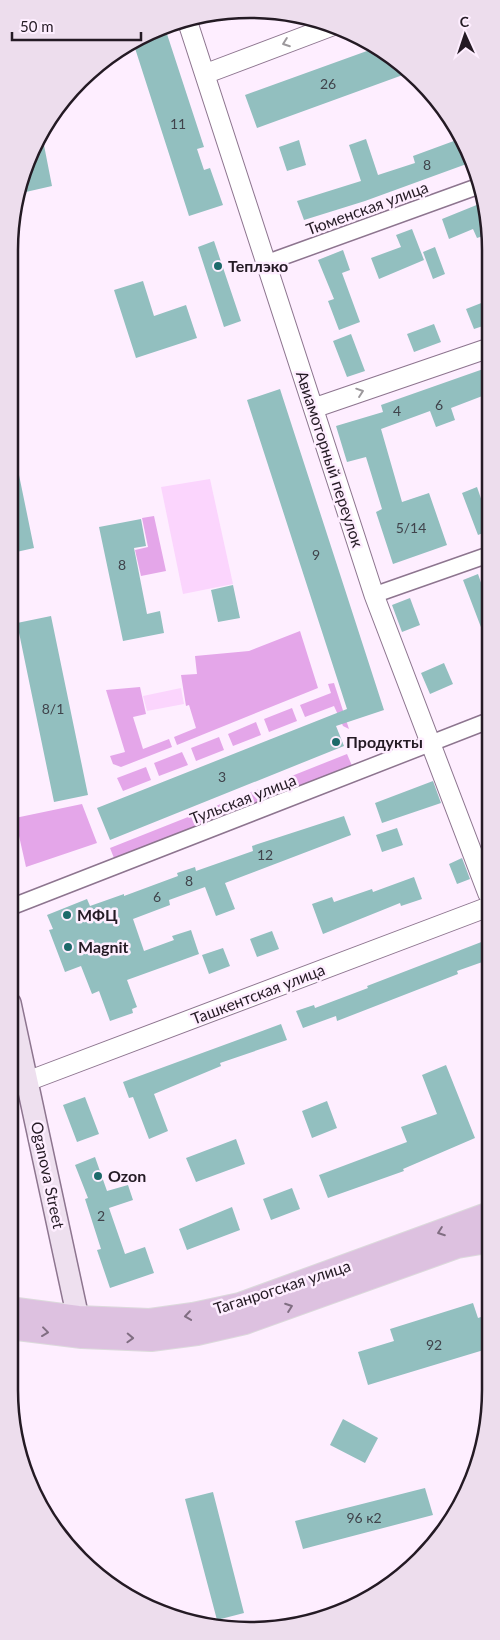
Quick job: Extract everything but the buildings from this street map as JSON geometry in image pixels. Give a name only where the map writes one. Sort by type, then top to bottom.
[{"type":"main road","name":"Oganova Street","points":[[18,1038],[80,1327]]},
{"type":"main road","name":"Таганрогская улица","points":[[18,1327],[80,1327],[150,1321],[193,1315],[240,1304],[482,1217]]},
{"type":"main road","name":"Таганрогская улица","points":[[18,1311],[80,1327],[151,1339],[206,1331],[245,1322],[457,1246],[482,1242]]},
{"type":"street","name":"Авиамоторный переулок","points":[[189,25],[374,595],[482,879]]},
{"type":"street","points":[[205,74],[323,29]]},
{"type":"street","name":"Тюменская улица","points":[[266,263],[474,188]]},
{"type":"street","points":[[314,408],[482,350]]},
{"type":"street","points":[[374,595],[482,557]]},
{"type":"street","name":"Тульская улица","points":[[18,904],[482,723]]},
{"type":"street","name":"Ташкентская улица","points":[[28,1081],[482,909]]},
{"type":"shaded area","points":[[210,479],[233,584],[183,594],[161,487]]},
{"type":"shaded area","points":[[154,516],[166,571],[141,576],[135,550],[148,547],[142,518]]},
{"type":"shaded area","points":[[300,631],[318,688],[177,745],[174,737],[196,728],[189,705],[186,706],[181,675],[197,674],[195,656],[249,651]]},
{"type":"shaded area","points":[[334,683],[349,729],[343,726],[334,706],[305,717],[300,705],[331,693],[328,684]]},
{"type":"shaded area","points":[[140,687],[146,714],[133,717],[143,749],[169,739],[172,747],[121,767],[113,764],[110,756],[125,752],[106,690]]},
{"type":"shaded area","points":[[181,688],[184,704],[147,711],[143,696]]},
{"type":"shaded area","points":[[292,708],[297,721],[269,732],[264,719]]},
{"type":"shaded area","points":[[256,722],[261,735],[233,746],[228,734]]},
{"type":"shaded area","points":[[219,737],[224,750],[196,761],[191,748]]},
{"type":"shaded area","points":[[182,752],[188,765],[159,776],[154,763]]},
{"type":"shaded area","points":[[347,754],[353,768],[116,863],[110,848]]},
{"type":"shaded area","points":[[146,767],[151,780],[123,791],[117,778]]},
{"type":"shaded area","points":[[82,804],[97,843],[26,867],[18,831],[18,817]]},
{"type":"place","name":"Теплэко","points":[[218,266]]},
{"type":"place","name":"Продукты","points":[[336,742]]},
{"type":"place","name":"МФЦ","points":[[67,915]]},
{"type":"place","name":"Magnit","points":[[68,947]]},
{"type":"place","name":"Ozon","points":[[98,1176]]}]
